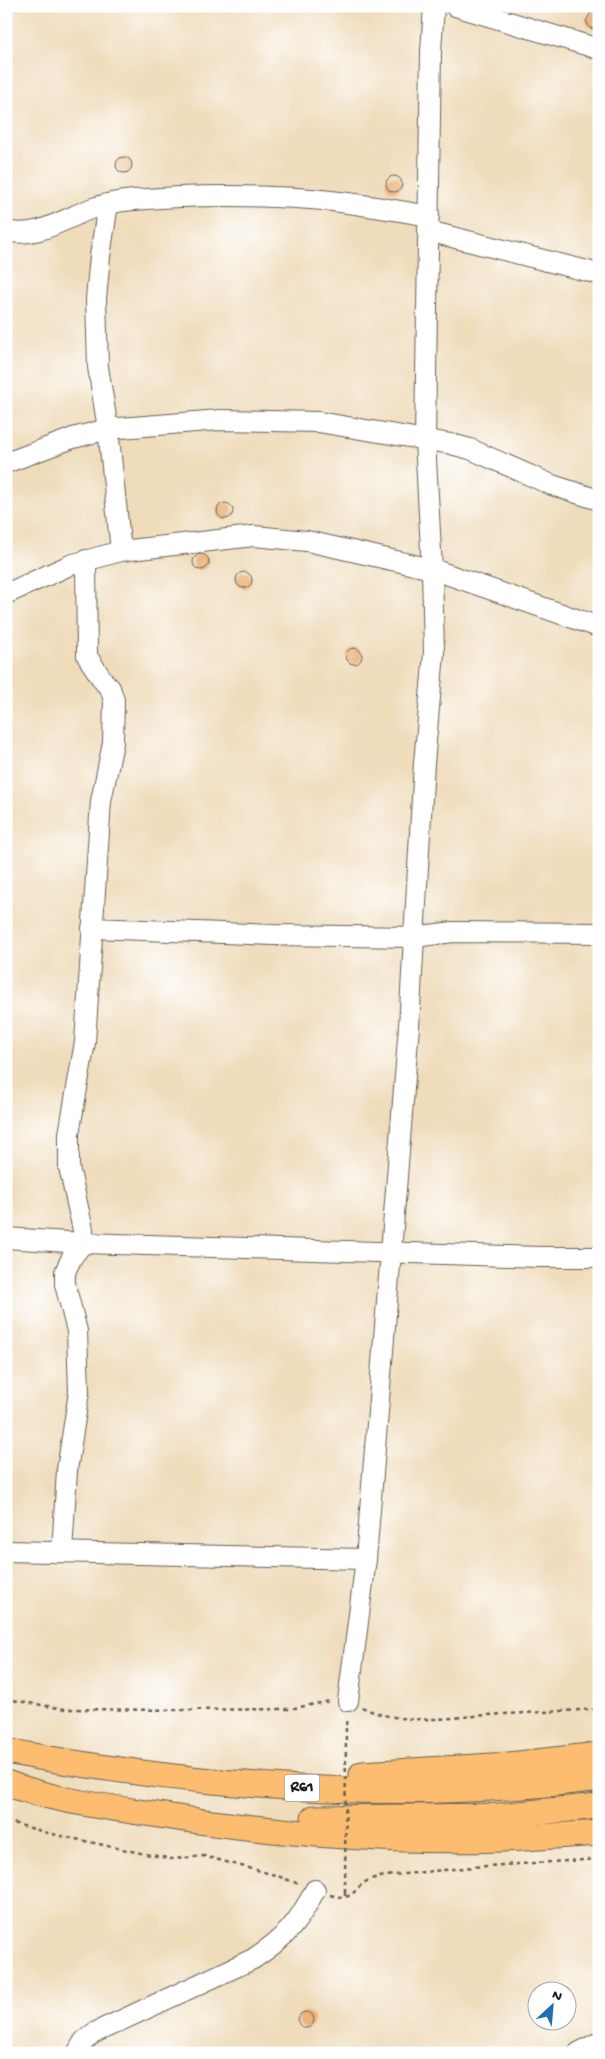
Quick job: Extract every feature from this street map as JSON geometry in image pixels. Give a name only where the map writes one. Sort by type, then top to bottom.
[{"type":"main road","points":[[6,1741],[183,1768],[328,1774],[380,1774],[509,1765],[599,1755]]},
{"type":"main road","name":"R61","points":[[6,1751],[85,1766],[186,1779],[288,1788],[386,1791],[463,1789],[599,1778]]},
{"type":"main road","points":[[6,1782],[36,1794],[72,1802],[182,1819],[298,1832],[370,1836],[500,1839],[599,1833]]},
{"type":"main road","name":"R61","points":[[6,1782],[174,1806],[310,1818],[498,1816],[599,1806]]},
{"type":"street","points":[[348,1701],[366,1559],[409,1026],[424,763],[434,653],[432,569],[425,440],[431,50],[434,6]]},
{"type":"street","points":[[455,6],[599,49]]},
{"type":"street","points":[[6,230],[24,233],[35,231],[94,208],[131,200],[202,196],[276,197],[362,205],[599,274]]},
{"type":"street","points":[[108,204],[96,299],[98,367],[108,429],[121,551]]},
{"type":"street","points":[[6,463],[72,438],[108,429],[220,420],[318,422],[470,449],[552,485],[599,500]]},
{"type":"street","points":[[6,594],[70,565],[121,551],[254,536],[307,541],[432,569],[599,626]]},
{"type":"street","points":[[62,1552],[67,1470],[79,1392],[77,1331],[65,1272],[72,1257],[83,1243],[83,1230],[69,1167],[69,1134],[85,1042],[101,801],[113,743],[114,700],[110,688],[87,656],[86,560]]},
{"type":"street","points":[[92,928],[274,935],[414,937],[453,932],[599,933]]},
{"type":"street","points":[[6,1238],[83,1243],[599,1257]]},
{"type":"street","points":[[6,1551],[366,1559]]},
{"type":"street","points":[[78,2053],[84,2041],[94,2033],[253,1959],[272,1946],[293,1927],[315,1890]]},
{"type":"street","points":[[578,2053],[599,2042]]},
{"type":"path","points":[[6,1699],[65,1709],[179,1710],[290,1709],[324,1701],[348,1701],[386,1716],[423,1719],[599,1709]]},
{"type":"path","points":[[345,1897],[346,1725]]},
{"type":"path","points":[[6,1821],[48,1833],[144,1854],[173,1859],[204,1856],[222,1860],[275,1875],[332,1896],[345,1897],[354,1894],[370,1879],[385,1876],[473,1867],[599,1859]]},
{"type":"building","points":[[595,12],[599,14],[599,28],[595,29],[590,28],[586,21],[590,14]]},
{"type":"building","points":[[121,157],[127,157],[132,162],[130,171],[121,173],[116,168],[116,162]]},
{"type":"building","points":[[391,176],[397,176],[402,181],[400,190],[391,192],[386,187],[386,181]]},
{"type":"building","points":[[222,503],[228,503],[233,508],[231,517],[222,519],[217,514],[217,508]]},
{"type":"building","points":[[198,554],[204,554],[209,559],[207,568],[198,570],[193,565],[193,559]]},
{"type":"building","points":[[241,572],[247,572],[252,577],[250,586],[241,588],[236,583],[236,577]]},
{"type":"building","points":[[351,648],[357,648],[362,653],[360,662],[351,664],[346,659],[346,653]]},
{"type":"building","points":[[303,2012],[309,2012],[314,2017],[312,2026],[303,2028],[298,2023],[298,2017]]}]
